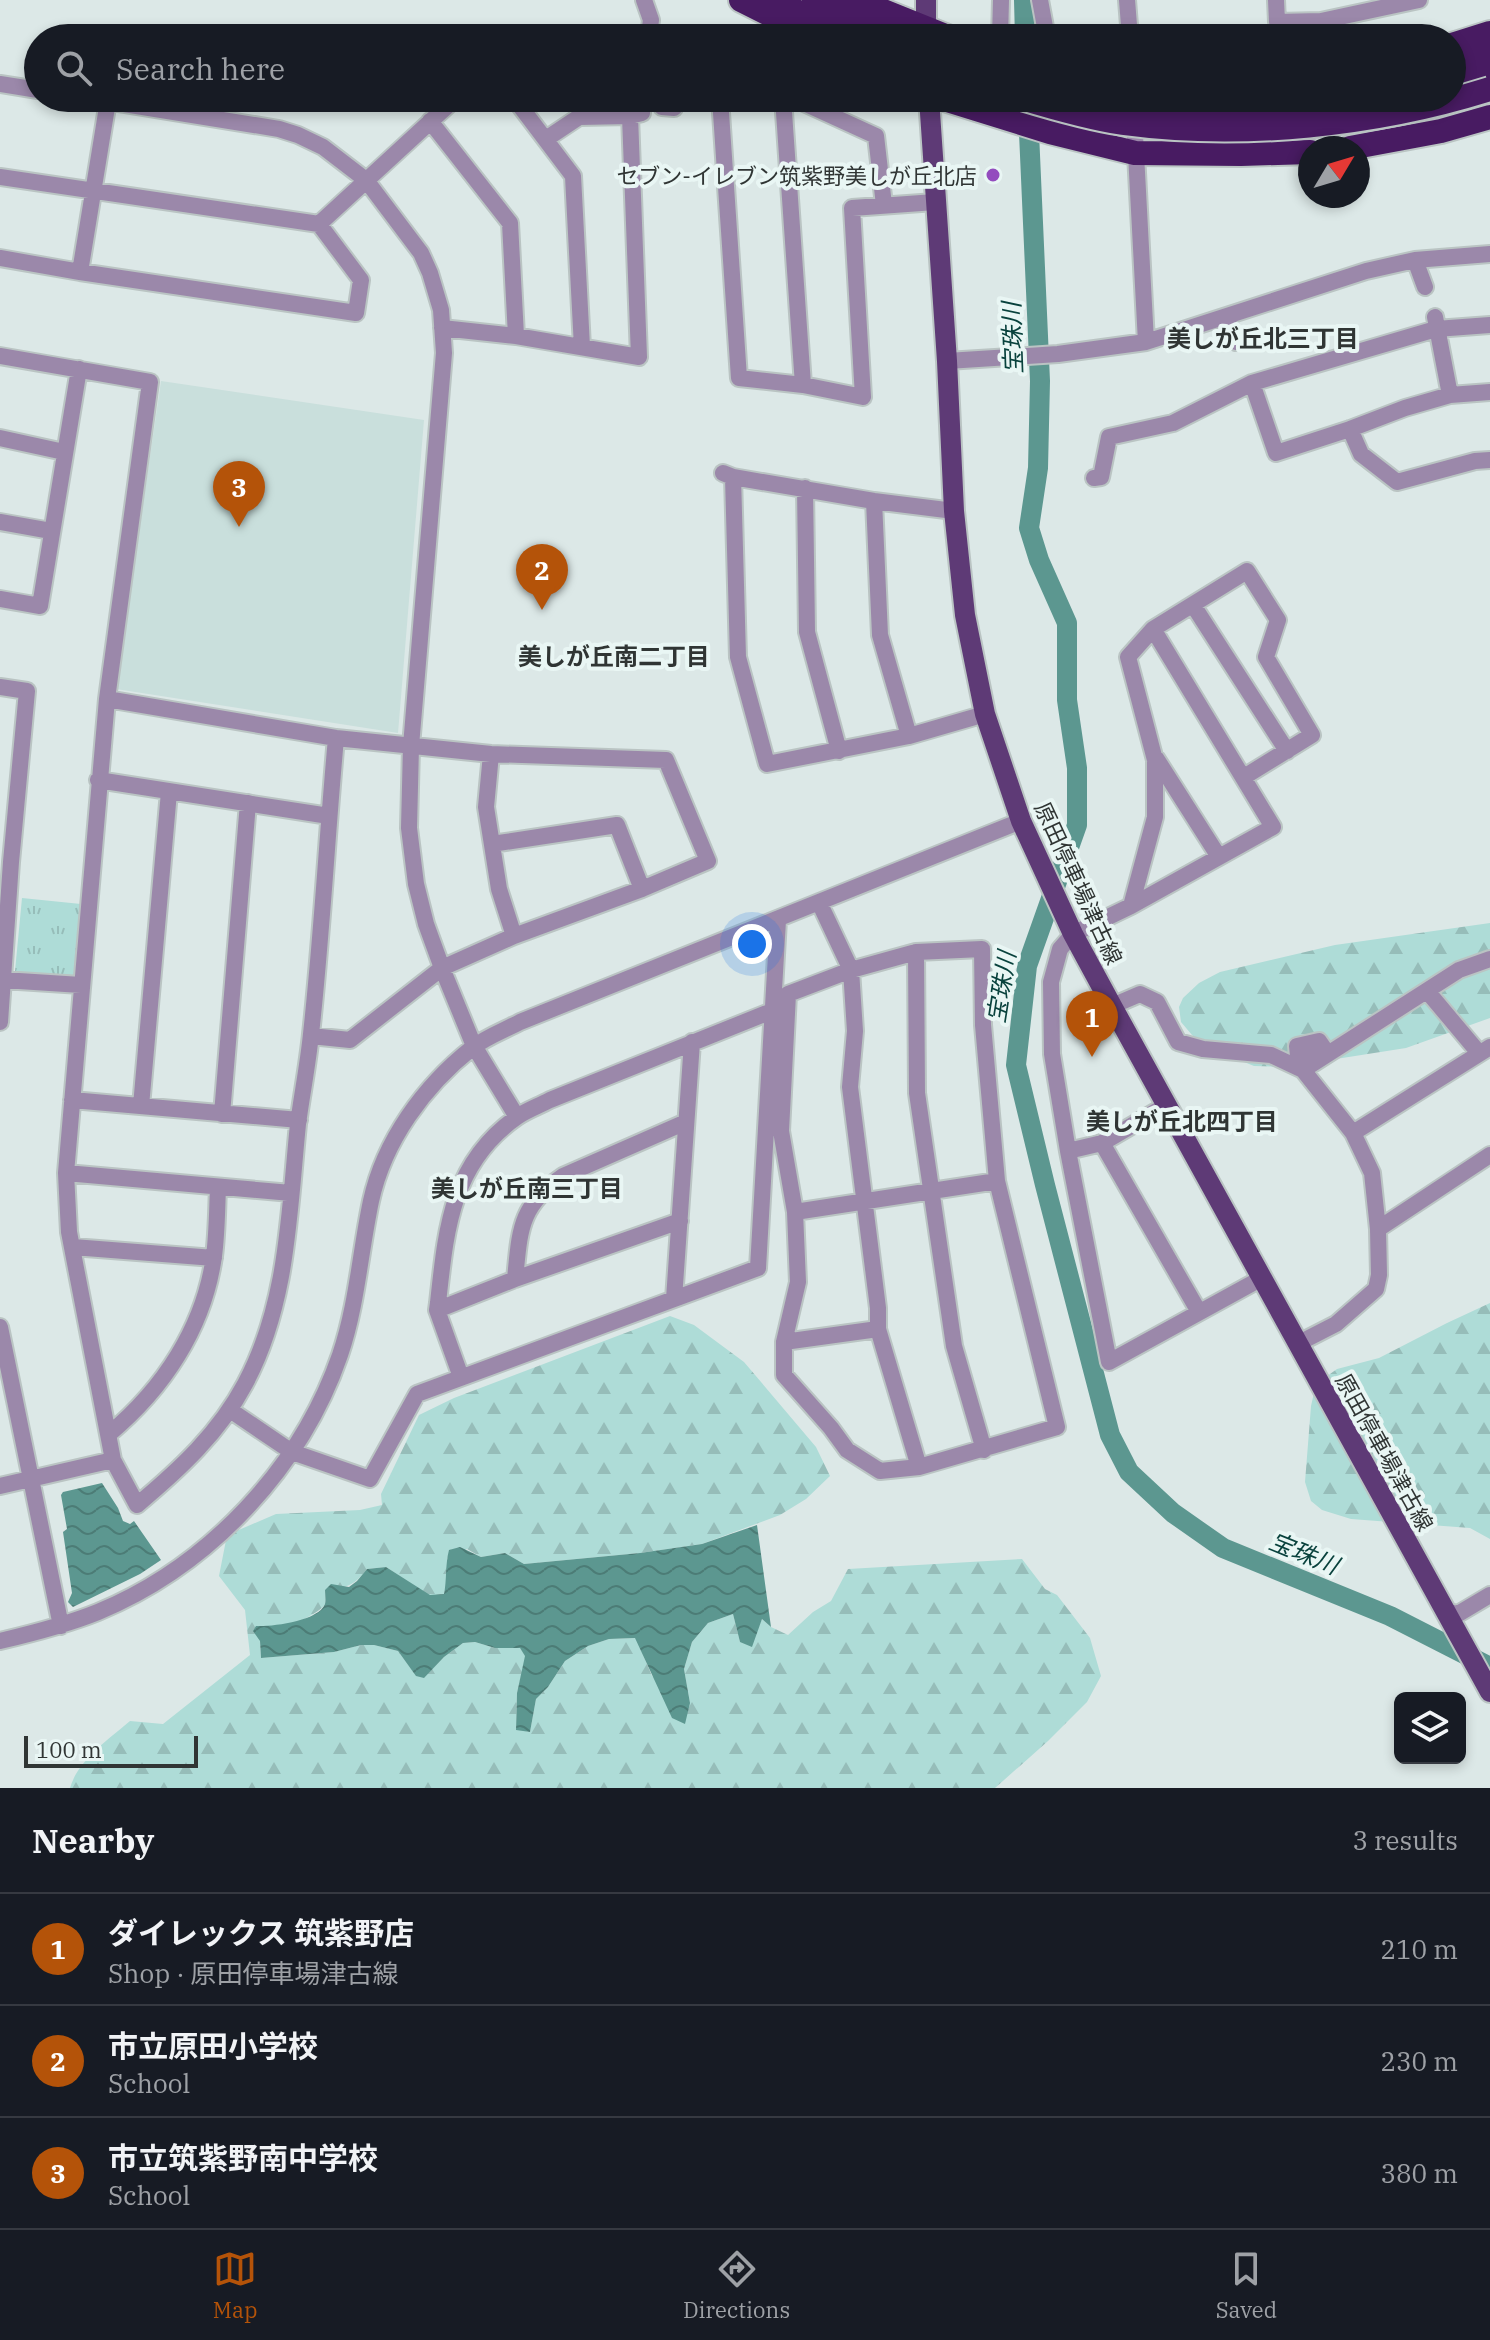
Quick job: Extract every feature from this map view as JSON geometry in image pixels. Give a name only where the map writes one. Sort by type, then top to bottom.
[{"type":"highway","points":[[741,0],[788,24]]},
{"type":"highway","points":[[772,0],[824,24]]},
{"type":"highway","points":[[814,0],[885,24]]},
{"type":"highway","points":[[856,0],[899,24]]},
{"type":"highway","points":[[1466,41],[1490,33]]},
{"type":"highway","points":[[1466,60],[1490,50]]},
{"type":"highway","points":[[1466,77],[1490,70]]},
{"type":"highway","points":[[1466,96],[1490,89]]},
{"type":"highway","points":[[1122,123],[1154,137],[1259,145],[1373,133],[1441,120],[1490,105]]},
{"type":"highway","points":[[981,112],[1135,153],[1298,152]]},
{"type":"highway","points":[[1073,112],[1122,123],[1262,129],[1406,112]]},
{"type":"highway","points":[[1370,144],[1441,131],[1490,117]]},
{"type":"main road","points":[[921,24],[926,0]]},
{"type":"main road","name":"原田停車場津古線","points":[[930,112],[954,511],[965,615],[985,714],[1021,821],[1112,1006],[1490,1692]]},
{"type":"street","points":[[644,0],[650,24]]},
{"type":"street","points":[[1000,24],[1001,0]]},
{"type":"street","points":[[1040,0],[1044,24]]},
{"type":"street","points":[[1127,0],[1129,24]]},
{"type":"street","points":[[1276,0],[1277,22],[1321,21],[1419,0]]},
{"type":"street","points":[[0,84],[24,88]]},
{"type":"street","points":[[80,272],[106,112]]},
{"type":"street","points":[[175,112],[279,129],[323,147],[366,180],[421,253],[435,287],[441,310],[444,353],[411,746],[409,828],[416,884],[442,968],[474,1046],[517,1117]]},
{"type":"street","points":[[319,224],[440,112]]},
{"type":"street","points":[[525,112],[573,176],[582,347]]},
{"type":"street","points":[[721,112],[739,378],[803,385],[863,397],[852,208],[935,202]]},
{"type":"street","points":[[784,112],[803,385]]},
{"type":"street","points":[[824,112],[876,136],[884,205]]},
{"type":"street","points":[[1134,112],[1146,342]]},
{"type":"street","points":[[442,328],[516,336],[639,357],[636,115],[579,117],[546,139]]},
{"type":"street","points":[[430,121],[510,223],[516,336]]},
{"type":"street","points":[[0,177],[319,224],[361,280],[356,313],[0,258]]},
{"type":"street","points":[[947,361],[1058,354],[1146,342],[1366,271],[1415,260],[1490,254]]},
{"type":"street","points":[[1415,260],[1425,287]]},
{"type":"street","points":[[1226,317],[1236,342]]},
{"type":"street","points":[[1435,323],[1450,395]]},
{"type":"street","points":[[1094,478],[1101,477],[1109,437],[1173,423],[1252,383],[1435,323],[1490,325]]},
{"type":"street","points":[[0,356],[150,382],[98,780],[66,1173],[69,1232],[113,1460],[137,1505],[180,1469],[230,1410],[273,1320],[311,1036],[336,738]]},
{"type":"street","points":[[0,599],[40,606],[79,369]]},
{"type":"street","points":[[1252,383],[1276,453],[1450,395],[1490,392]]},
{"type":"street","points":[[1350,429],[1361,454],[1397,482],[1475,461],[1490,460]]},
{"type":"street","points":[[0,438],[64,452]]},
{"type":"street","points":[[954,511],[874,501],[728,475],[738,657],[767,764],[909,736],[985,714]]},
{"type":"street","points":[[805,488],[807,632],[839,751]]},
{"type":"street","points":[[874,501],[880,635],[909,736]]},
{"type":"street","points":[[0,522],[51,531]]},
{"type":"street","points":[[1131,906],[1155,817],[1155,760],[1128,657],[1153,629],[1247,571],[1278,620],[1266,657],[1312,735],[1244,777]]},
{"type":"street","points":[[1193,605],[1287,751]]},
{"type":"street","points":[[1153,629],[1273,827],[1131,906],[1072,929],[1060,949],[1051,982],[1052,1054],[1109,1362],[1262,1278]]},
{"type":"street","points":[[0,687],[27,691],[0,1022]]},
{"type":"street","points":[[107,699],[336,738],[491,754],[666,760],[708,861],[514,936],[442,968],[350,1040],[311,1036]]},
{"type":"street","points":[[1153,753],[1219,857]]},
{"type":"street","points":[[491,754],[486,807],[499,889],[514,936]]},
{"type":"street","points":[[98,780],[329,816]]},
{"type":"street","points":[[141,1106],[169,792]]},
{"type":"street","points":[[222,1114],[248,803]]},
{"type":"street","points":[[0,1641],[61,1626],[140,1592],[178,1568],[232,1524],[267,1485],[292,1452],[323,1396],[340,1355],[356,1294],[371,1199],[383,1164],[410,1111],[474,1046],[520,1022],[1021,821]]},
{"type":"street","points":[[492,844],[617,825],[642,889]]},
{"type":"street","points":[[819,902],[851,970],[855,1031],[850,1087],[878,1308],[878,1329],[919,1467]]},
{"type":"street","points":[[230,1410],[292,1452],[370,1479],[417,1394],[758,1268],[778,920]]},
{"type":"street","points":[[982,949],[983,1025],[997,1181],[1057,1427],[919,1467],[880,1471],[847,1450],[784,1375],[784,1342],[798,1282],[795,1212],[781,1131],[788,994],[851,970],[916,952],[982,949]]},
{"type":"street","points":[[916,952],[917,1093],[954,1346],[984,1450]]},
{"type":"street","points":[[1303,1070],[1459,970],[1490,959]]},
{"type":"street","points":[[3,980],[81,985]]},
{"type":"street","points":[[1353,1133],[1485,1050],[1427,991]]},
{"type":"street","points":[[1112,1006],[1140,994],[1157,1002],[1178,1042],[1203,1049],[1271,1055],[1303,1070],[1353,1133],[1372,1173],[1378,1229],[1379,1275],[1376,1289],[1336,1324],[1297,1344]]},
{"type":"street","points":[[461,1377],[437,1310],[446,1231],[458,1189],[481,1148],[517,1117],[550,1100],[772,1011]]},
{"type":"street","points":[[1311,1043],[1319,1041],[1328,1054]]},
{"type":"street","points":[[674,1299],[692,1042]]},
{"type":"street","points":[[72,1100],[299,1120]]},
{"type":"street","points":[[1068,1151],[1102,1143],[1167,1105]]},
{"type":"street","points":[[515,1279],[520,1228],[532,1204],[545,1188],[563,1176],[686,1122]]},
{"type":"street","points":[[1102,1143],[1199,1312]]},
{"type":"street","points":[[1378,1229],[1490,1155]]},
{"type":"street","points":[[66,1173],[291,1193]]},
{"type":"street","points":[[795,1212],[997,1181]]},
{"type":"street","points":[[109,1434],[166,1375],[199,1314],[214,1258],[218,1188]]},
{"type":"street","points":[[437,1310],[680,1221]]},
{"type":"street","points":[[73,1247],[214,1258]]},
{"type":"street","points":[[0,1327],[61,1626]]},
{"type":"street","points":[[784,1342],[878,1329]]},
{"type":"street","points":[[0,1486],[113,1460]]},
{"type":"street","points":[[1446,1615],[1458,1614],[1490,1595]]},
{"type":"shaded area","points":[[161,381],[424,420],[398,733],[116,689]]},
{"type":"green space","points":[[22,898],[81,904],[75,975],[71,978],[18,974],[15,971]]},
{"type":"green space","points":[[1490,923],[1490,1018],[1406,1048],[1285,1067],[1254,1066],[1209,1048],[1181,1022],[1179,1007],[1183,998],[1199,983],[1220,972],[1335,945]]},
{"type":"green space","points":[[1490,1303],[1490,1539],[1470,1528],[1351,1519],[1322,1510],[1311,1501],[1305,1482],[1311,1406],[1316,1384],[1337,1369],[1379,1358]]},
{"type":"green space","points":[[670,1316],[694,1325],[744,1362],[816,1447],[830,1476],[806,1499],[780,1515],[702,1544],[524,1564],[505,1553],[481,1557],[467,1549],[447,1558],[444,1594],[430,1596],[386,1567],[367,1569],[349,1585],[325,1590],[325,1604],[315,1613],[260,1641],[261,1658],[374,1645],[398,1651],[416,1675],[424,1677],[463,1643],[520,1648],[526,1656],[517,1693],[516,1729],[530,1732],[536,1699],[565,1661],[588,1646],[609,1639],[636,1638],[652,1676],[690,1703],[684,1669],[692,1642],[708,1623],[733,1614],[740,1642],[756,1633],[762,1619],[788,1635],[813,1612],[831,1601],[848,1569],[1022,1559],[1045,1589],[1057,1595],[1090,1638],[1101,1676],[1087,1702],[995,1788],[70,1788],[87,1759],[130,1721],[163,1724],[250,1655],[245,1610],[219,1576],[227,1535],[276,1514],[360,1510],[382,1505],[381,1494],[419,1415],[454,1398]]},
{"type":"water","points":[[102,1483],[123,1521],[130,1524],[134,1521],[161,1560],[140,1574],[73,1607],[68,1602],[72,1593],[61,1495]]},
{"type":"water","points":[[757,1525],[771,1627],[762,1619],[752,1647],[740,1642],[733,1614],[708,1623],[692,1642],[684,1669],[690,1703],[685,1724],[672,1718],[635,1638],[609,1639],[588,1646],[565,1661],[536,1699],[530,1732],[516,1730],[517,1693],[525,1656],[520,1648],[463,1643],[424,1678],[416,1676],[398,1651],[374,1645],[261,1658],[260,1641],[253,1631],[256,1626],[283,1624],[314,1615],[325,1604],[325,1590],[331,1584],[349,1587],[367,1569],[386,1567],[430,1595],[444,1594],[449,1550],[460,1547],[481,1557],[505,1553],[524,1564],[702,1544]]},
{"type":"waterway","name":"宝珠川","points":[[1024,0],[1025,24]]},
{"type":"waterway","name":"宝珠川","points":[[1028,112],[1040,381],[1038,468],[1029,528],[1039,560],[1067,623],[1067,700],[1077,768],[1077,825],[1027,966],[1016,1065],[1110,1435],[1129,1472],[1173,1513],[1223,1548],[1390,1616],[1490,1667]]},
{"type":"place","name":"セブン-イレブン筑紫野美しが丘北店","points":[[993,175]]},
{"type":"place","name":"市立筑紫野南中学校","points":[[239,527]]},
{"type":"place","name":"市立原田小学校","points":[[542,610]]},
{"type":"place","name":"ダイレックス 筑紫野店","points":[[1092,1057]]},
{"type":"district","name":"美しが丘北三丁目","points":[[1263,338]]},
{"type":"district","name":"美しが丘南二丁目","points":[[614,656]]},
{"type":"district","name":"美しが丘北四丁目","points":[[1182,1121]]},
{"type":"district","name":"美しが丘南三丁目","points":[[527,1188]]}]
